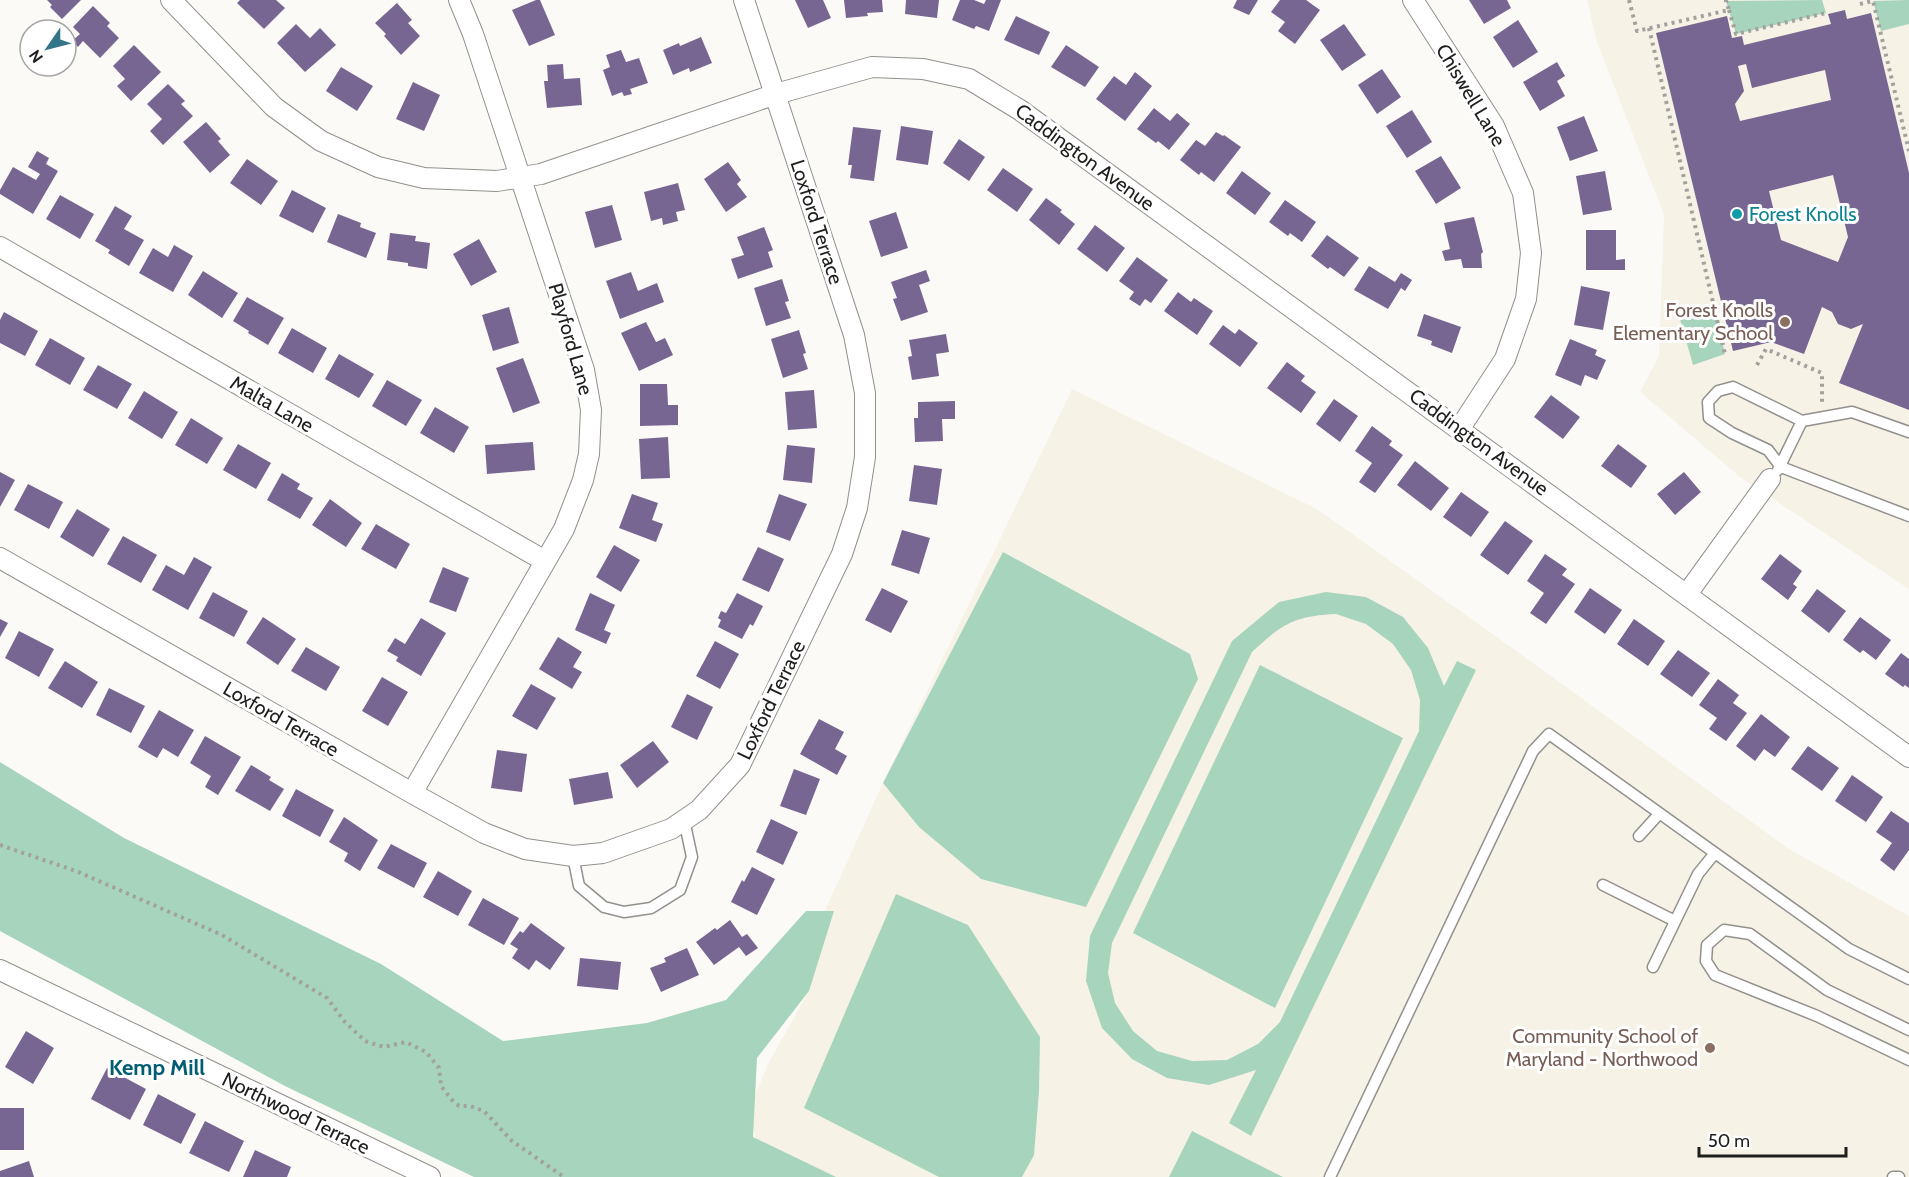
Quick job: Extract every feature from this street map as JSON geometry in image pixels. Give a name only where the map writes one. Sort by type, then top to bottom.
[{"type":"street","name":"Caddington Avenue","points":[[171,0],[274,107],[321,141],[378,167],[424,178],[497,181],[541,174],[776,94],[872,67],[922,69],[969,80],[1020,110],[1909,757]]},
{"type":"street","name":"Playford Lane","points":[[412,793],[564,529],[583,480],[589,454],[591,410],[584,370],[473,34],[459,0]]},
{"type":"street","name":"Loxford Terrace","points":[[0,558],[484,833],[525,849],[573,856],[603,854],[671,829],[699,810],[740,765],[842,554],[856,508],[865,457],[866,393],[854,335],[744,0]]},
{"type":"street","name":"Chiswell Lane","points":[[1413,0],[1494,126],[1523,193],[1531,253],[1526,299],[1505,359],[1460,428]]},
{"type":"street","name":"Malta Lane","points":[[0,247],[545,561]]},
{"type":"street","points":[[1687,594],[1775,473]]},
{"type":"street","name":"Northwood Terrace","points":[[0,970],[430,1177]]},
{"type":"lane","points":[[1775,473],[1768,450],[1732,433],[1709,418],[1708,402],[1718,391],[1733,387],[1803,421],[1852,412],[1909,432]]},
{"type":"lane","points":[[1775,473],[1803,421]]},
{"type":"lane","points":[[1775,473],[1909,516]]},
{"type":"lane","points":[[1330,1177],[1533,751],[1549,734],[1849,949],[1909,979]]},
{"type":"lane","points":[[1639,836],[1659,814]]},
{"type":"lane","points":[[573,856],[579,886],[604,907],[624,912],[651,908],[680,890],[692,857],[684,820]]},
{"type":"lane","points":[[1653,967],[1698,874],[1715,853]]},
{"type":"lane","points":[[1603,885],[1675,921]]},
{"type":"lane","points":[[1909,1030],[1827,990],[1750,934],[1724,930],[1707,945],[1706,961],[1715,975],[1817,1016],[1909,1060]]},
{"type":"lane","points":[[1893,1177],[1899,1177]]},
{"type":"path","points":[[1629,0],[1637,31],[1729,10]]},
{"type":"path","points":[[1728,0],[1726,1],[1736,34],[1828,14]]},
{"type":"path","points":[[1860,4],[1873,1],[1909,152]]},
{"type":"path","points":[[1649,28],[1725,354]]},
{"type":"path","points":[[1757,365],[1766,349],[1822,373],[1822,404]]},
{"type":"path","points":[[0,845],[76,872],[222,935],[327,998],[345,1022],[365,1041],[384,1047],[406,1042],[426,1052],[439,1068],[441,1086],[452,1100],[459,1106],[470,1106],[484,1111],[512,1141],[564,1177]]},
{"type":"shaded area","name":"Forest Knolls Elementary School","points":[[1587,0],[1909,0],[1909,589],[1740,477],[1640,392],[1659,356],[1664,215],[1596,39]]},
{"type":"shaded area","points":[[1072,389],[1317,509],[1789,849],[1909,916],[1909,1177],[821,1177],[758,1147],[749,1111],[768,1064],[809,991],[827,906],[883,783]]},
{"type":"green space","points":[[1822,0],[1826,13],[1736,34],[1726,1]]},
{"type":"green space","points":[[1909,0],[1909,24],[1881,31],[1873,1]]},
{"type":"green space","points":[[1715,310],[1725,354],[1693,365],[1680,319]]},
{"type":"green space","points":[[1003,552],[1190,654],[1198,679],[1086,907],[981,879],[919,827],[883,783]]},
{"type":"green space","points":[[1326,592],[1366,597],[1403,617],[1428,648],[1444,686],[1457,661],[1476,670],[1251,1136],[1229,1123],[1256,1070],[1209,1085],[1167,1078],[1132,1059],[1102,1028],[1086,981],[1090,936],[1232,641],[1279,602]],"holes":[[[1336,614],[1366,624],[1393,644],[1411,670],[1420,700],[1419,731],[1280,1022],[1258,1044],[1227,1060],[1192,1061],[1157,1051],[1133,1031],[1115,1003],[1108,973],[1112,943],[1252,652],[1281,628],[1309,617]]]},
{"type":"green space","points":[[1260,665],[1403,738],[1275,1008],[1133,933]]},
{"type":"green space","points":[[0,762],[124,838],[381,964],[503,1041],[647,1023],[726,1000],[806,911],[834,911],[809,991],[757,1058],[753,1137],[836,1177],[474,1177],[285,1086],[0,931]]},
{"type":"green space","points":[[896,894],[968,925],[1040,1037],[1034,1155],[1022,1177],[939,1177],[804,1108]]},
{"type":"green space","points":[[1192,1131],[1283,1177],[1169,1177]]},
{"type":"building","points":[[47,0],[81,0],[63,18],[50,7],[52,5]]},
{"type":"building","points":[[240,0],[276,0],[285,8],[264,29],[237,3]]},
{"type":"building","points":[[540,0],[555,35],[529,46],[512,10]]},
{"type":"building","points":[[795,0],[823,0],[831,18],[808,28]]},
{"type":"building","points":[[844,0],[882,0],[883,12],[846,18]]},
{"type":"building","points":[[906,0],[939,0],[937,18],[905,14]]},
{"type":"building","points":[[960,0],[974,0],[984,4],[986,0],[1001,0],[989,31],[976,26],[974,29],[952,20]]},
{"type":"building","points":[[1237,0],[1258,0],[1249,15],[1233,8]]},
{"type":"building","points":[[1280,0],[1306,0],[1320,10],[1295,44],[1278,31],[1285,22],[1271,12]]},
{"type":"building","points":[[1469,0],[1507,0],[1511,8],[1484,24]]},
{"type":"building","points":[[397,3],[412,20],[408,23],[420,36],[401,55],[375,23]]},
{"type":"building","points":[[93,6],[110,23],[107,26],[119,38],[100,58],[83,41],[78,47],[80,34],[78,22]]},
{"type":"building","name":"Forest Knolls","points":[[1845,10],[1847,19],[1871,13],[1909,173],[1909,410],[1839,383],[1863,324],[1851,329],[1838,324],[1832,312],[1822,307],[1804,354],[1771,342],[1733,351],[1656,33],[1727,16],[1732,38],[1742,36],[1744,45],[1831,24],[1828,14]],"holes":[[[1746,64],[1752,88],[1825,70],[1831,100],[1740,121],[1735,104],[1744,91],[1738,66]],[[1833,175],[1848,237],[1838,262],[1781,240],[1769,191]]]},
{"type":"building","points":[[1016,16],[1050,32],[1039,55],[1004,40]]},
{"type":"building","points":[[1518,20],[1538,52],[1513,68],[1493,37]]},
{"type":"building","points":[[296,24],[310,38],[320,28],[336,45],[305,72],[277,43]]},
{"type":"building","points":[[1344,24],[1366,55],[1342,71],[1320,40]]},
{"type":"building","points":[[701,37],[712,63],[690,72],[689,68],[673,75],[663,50]]},
{"type":"building","points":[[134,45],[161,72],[131,101],[117,86],[125,79],[113,66]]},
{"type":"building","points":[[1066,45],[1099,67],[1085,87],[1051,67]]},
{"type":"building","points":[[621,50],[626,62],[639,58],[648,83],[630,89],[632,94],[624,96],[622,92],[612,96],[603,70],[610,67],[606,55]]},
{"type":"building","points":[[1557,62],[1565,76],[1557,81],[1565,96],[1540,111],[1523,82]]},
{"type":"building","points":[[563,64],[564,79],[580,78],[582,105],[547,108],[544,81],[548,81],[547,65]]},
{"type":"building","points":[[341,67],[373,86],[357,111],[326,91]]},
{"type":"building","points":[[1382,69],[1401,97],[1377,114],[1358,85]]},
{"type":"building","points":[[1135,72],[1152,86],[1125,121],[1096,99],[1114,76],[1126,85]]},
{"type":"building","points":[[413,82],[440,95],[424,131],[396,119]]},
{"type":"building","points":[[168,84],[185,101],[181,104],[193,116],[163,145],[150,131],[162,119],[147,104]]},
{"type":"building","points":[[1154,108],[1170,121],[1177,113],[1190,124],[1169,150],[1137,129]]},
{"type":"building","points":[[1412,110],[1432,142],[1407,158],[1386,126]]},
{"type":"building","points":[[1584,116],[1598,151],[1570,161],[1557,127]]},
{"type":"building","points":[[206,122],[221,139],[218,141],[230,155],[210,173],[183,142]]},
{"type":"building","points":[[901,126],[933,131],[928,165],[896,160]]},
{"type":"building","points":[[853,127],[881,130],[874,181],[850,178],[852,165],[848,165]]},
{"type":"building","points":[[1216,132],[1241,147],[1214,182],[1201,172],[1199,175],[1180,160],[1196,140],[1205,146]]},
{"type":"building","points":[[959,139],[985,157],[969,181],[943,163]]},
{"type":"building","points":[[37,151],[49,158],[46,164],[58,171],[33,214],[0,194],[0,190],[13,167],[36,180],[40,174],[28,167]]},
{"type":"building","points":[[1441,156],[1461,188],[1436,204],[1415,171]]},
{"type":"building","points":[[247,159],[278,181],[261,205],[230,183]]},
{"type":"building","points":[[728,162],[741,180],[737,184],[747,197],[726,212],[704,179]]},
{"type":"building","points":[[1003,168],[1033,189],[1017,212],[987,190]]},
{"type":"building","points":[[1242,171],[1271,193],[1255,215],[1226,193]]},
{"type":"building","points":[[1605,171],[1612,210],[1583,215],[1576,176]]},
{"type":"building","points":[[678,183],[685,210],[676,212],[678,221],[663,225],[662,218],[651,221],[644,192]]},
{"type":"building","points":[[292,190],[326,208],[313,233],[279,216]]},
{"type":"building","points":[[60,195],[94,214],[80,239],[46,219]]},
{"type":"building","points":[[1046,198],[1075,224],[1059,245],[1029,220]]},
{"type":"building","points":[[1285,200],[1316,222],[1302,242],[1290,233],[1288,236],[1269,222]]},
{"type":"building","points":[[612,205],[622,240],[595,248],[585,212]]},
{"type":"building","points":[[115,206],[132,216],[124,229],[144,240],[129,266],[108,253],[110,250],[95,241]]},
{"type":"building","points":[[896,212],[908,248],[881,257],[869,221]]},
{"type":"building","points":[[338,214],[361,223],[360,227],[376,233],[366,258],[327,242]]},
{"type":"building","points":[[1474,217],[1483,252],[1481,254],[1482,268],[1463,268],[1461,259],[1445,261],[1442,251],[1450,249],[1444,223]]},
{"type":"building","points":[[1095,225],[1125,248],[1107,272],[1077,249]]},
{"type":"building","points":[[764,227],[773,250],[768,252],[773,267],[738,279],[731,259],[744,255],[737,237]]},
{"type":"building","points":[[1586,230],[1616,230],[1616,260],[1625,259],[1625,270],[1586,270]]},
{"type":"building","points":[[390,233],[416,236],[415,241],[430,243],[427,269],[387,260]]},
{"type":"building","points":[[1327,235],[1359,258],[1344,277],[1330,267],[1328,269],[1311,256]]},
{"type":"building","points":[[479,239],[497,272],[471,286],[453,254]]},
{"type":"building","points":[[174,245],[193,256],[173,292],[139,273],[153,248],[168,257]]},
{"type":"building","points":[[1137,257],[1168,280],[1151,303],[1145,299],[1140,306],[1129,299],[1134,292],[1119,281]]},
{"type":"building","points":[[1369,266],[1395,282],[1401,273],[1412,280],[1405,291],[1401,288],[1388,309],[1354,290]]},
{"type":"building","points":[[926,270],[930,281],[919,285],[928,312],[901,321],[893,299],[897,298],[891,282]]},
{"type":"building","points":[[203,271],[238,293],[222,318],[188,295]]},
{"type":"building","points":[[631,272],[638,291],[657,283],[664,302],[620,319],[606,281]]},
{"type":"building","points":[[782,279],[789,301],[785,302],[791,318],[766,326],[754,288]]},
{"type":"building","points":[[1581,286],[1610,292],[1603,330],[1574,325]]},
{"type":"building","points":[[1178,292],[1191,302],[1194,298],[1213,311],[1197,335],[1164,311]]},
{"type":"building","points":[[247,297],[284,318],[268,345],[233,321]]},
{"type":"building","points":[[509,307],[519,343],[493,351],[482,315]]},
{"type":"building","points":[[4,312],[38,331],[25,356],[0,343],[0,320]]},
{"type":"building","points":[[1424,314],[1461,327],[1452,353],[1431,345],[1432,341],[1417,336]]},
{"type":"building","points":[[646,322],[656,342],[665,338],[673,355],[639,371],[621,333]]},
{"type":"building","points":[[1223,325],[1235,334],[1239,329],[1258,343],[1240,367],[1209,344]]},
{"type":"building","points":[[292,328],[327,348],[313,373],[278,353]]},
{"type":"building","points":[[799,330],[808,369],[783,378],[771,339]]},
{"type":"building","points":[[946,334],[949,352],[936,354],[939,376],[912,380],[908,357],[912,356],[909,340]]},
{"type":"building","points":[[50,338],[85,358],[70,385],[35,365]]},
{"type":"building","points":[[1570,339],[1597,350],[1595,355],[1606,360],[1597,380],[1585,375],[1581,386],[1555,375]]},
{"type":"building","points":[[339,354],[374,374],[359,398],[325,379]]},
{"type":"building","points":[[523,358],[540,403],[513,413],[496,368]]},
{"type":"building","points":[[1287,362],[1305,376],[1301,381],[1316,392],[1301,413],[1267,388]]},
{"type":"building","points":[[98,365],[132,384],[117,409],[83,390]]},
{"type":"building","points":[[387,380],[422,400],[406,426],[372,406]]},
{"type":"building","points":[[640,384],[667,384],[668,405],[678,405],[678,425],[640,426]]},
{"type":"building","points":[[814,390],[817,428],[788,430],[785,392]]},
{"type":"building","points":[[144,391],[178,412],[162,439],[128,418]]},
{"type":"building","points":[[1551,395],[1580,417],[1563,439],[1534,417]]},
{"type":"building","points":[[1334,399],[1358,416],[1340,442],[1316,424]]},
{"type":"building","points":[[955,401],[955,419],[942,419],[943,441],[915,442],[914,418],[918,418],[918,402]]},
{"type":"building","points":[[435,407],[469,427],[454,453],[420,433]]},
{"type":"building","points":[[191,418],[223,438],[207,464],[175,445]]},
{"type":"building","points":[[1372,426],[1392,441],[1389,445],[1403,455],[1375,493],[1359,482],[1372,463],[1355,451]]},
{"type":"building","points":[[668,437],[670,478],[641,479],[639,439]]},
{"type":"building","points":[[533,442],[535,470],[487,474],[485,445]]},
{"type":"building","points":[[238,444],[271,463],[256,489],[223,470]]},
{"type":"building","points":[[1618,444],[1647,466],[1631,488],[1601,466]]},
{"type":"building","points":[[787,445],[815,448],[812,483],[783,480]]},
{"type":"building","points":[[1415,461],[1449,488],[1431,511],[1397,485]]},
{"type":"building","points":[[914,465],[942,469],[937,505],[909,501]]},
{"type":"building","points":[[0,472],[15,480],[0,507]]},
{"type":"building","points":[[1684,472],[1701,492],[1675,515],[1657,494]]},
{"type":"building","points":[[282,473],[300,484],[297,489],[313,498],[300,519],[267,500]]},
{"type":"building","points":[[28,484],[63,502],[49,529],[14,510]]},
{"type":"building","points":[[1461,492],[1489,512],[1471,537],[1443,517]]},
{"type":"building","points":[[632,494],[658,503],[652,520],[663,524],[656,542],[619,528]]},
{"type":"building","points":[[779,494],[807,504],[790,541],[766,532]]},
{"type":"building","points":[[330,499],[362,523],[346,547],[312,525]]},
{"type":"building","points":[[77,509],[110,529],[93,557],[60,537]]},
{"type":"building","points":[[1505,521],[1533,541],[1508,575],[1480,555]]},
{"type":"building","points":[[376,524],[410,544],[396,569],[361,549]]},
{"type":"building","points":[[902,530],[930,538],[919,574],[891,565]]},
{"type":"building","points":[[123,536],[157,555],[141,583],[107,564]]},
{"type":"building","points":[[614,545],[640,560],[621,592],[596,577]]},
{"type":"building","points":[[758,547],[784,559],[769,592],[742,580]]},
{"type":"building","points":[[1545,554],[1567,569],[1562,575],[1575,584],[1546,624],[1530,613],[1544,593],[1527,581]]},
{"type":"building","points":[[1780,554],[1802,571],[1793,584],[1797,587],[1788,600],[1761,579]]},
{"type":"building","points":[[194,557],[212,567],[188,610],[152,590],[166,565],[184,575]]},
{"type":"building","points":[[443,567],[469,578],[456,612],[429,602]]},
{"type":"building","points":[[882,588],[908,601],[891,633],[865,620]]},
{"type":"building","points":[[1590,588],[1622,610],[1605,634],[1574,612]]},
{"type":"building","points":[[1817,589],[1846,611],[1829,633],[1801,611]]},
{"type":"building","points":[[213,592],[248,611],[234,637],[199,618]]},
{"type":"building","points":[[590,593],[615,605],[604,630],[611,633],[606,644],[575,630]]},
{"type":"building","points":[[737,593],[763,606],[753,626],[750,624],[742,639],[718,627],[721,611],[726,613]]},
{"type":"building","points":[[263,617],[296,639],[278,665],[246,643]]},
{"type":"building","points":[[1860,617],[1891,640],[1876,660],[1863,650],[1860,653],[1843,640]]},
{"type":"building","points":[[421,618],[446,633],[421,676],[396,661],[398,657],[387,651],[395,638],[405,644]]},
{"type":"building","points":[[0,619],[8,623],[0,637]]},
{"type":"building","points":[[1634,619],[1665,641],[1648,666],[1617,644]]},
{"type":"building","points":[[19,631],[54,649],[39,677],[5,658]]},
{"type":"building","points":[[558,637],[582,652],[573,667],[582,672],[572,689],[539,669]]},
{"type":"building","points":[[715,641],[739,654],[720,689],[696,676]]},
{"type":"building","points":[[306,647],[340,667],[326,691],[291,671]]},
{"type":"building","points":[[1678,650],[1710,673],[1692,697],[1660,674]]},
{"type":"building","points":[[1901,653],[1909,659],[1909,688],[1905,685],[1903,687],[1885,674]]},
{"type":"building","points":[[65,661],[98,682],[82,708],[48,688]]},
{"type":"building","points":[[382,677],[408,692],[388,726],[362,711]]},
{"type":"building","points":[[1718,679],[1739,695],[1733,703],[1747,713],[1726,741],[1709,729],[1717,718],[1699,705]]},
{"type":"building","points":[[531,684],[556,698],[537,730],[512,716]]},
{"type":"building","points":[[109,688],[145,706],[131,733],[96,715]]},
{"type":"building","points":[[687,694],[713,707],[697,740],[671,727]]},
{"type":"building","points":[[159,710],[194,730],[178,757],[163,748],[157,758],[138,747]]},
{"type":"building","points":[[1761,714],[1790,737],[1775,757],[1764,749],[1755,761],[1736,746]]},
{"type":"building","points":[[819,719],[844,732],[835,749],[847,756],[837,775],[800,754]]},
{"type":"building","points":[[205,736],[241,757],[218,795],[205,787],[211,776],[190,763]]},
{"type":"building","points":[[653,741],[669,762],[637,788],[620,765]]},
{"type":"building","points":[[1808,746],[1839,768],[1822,791],[1791,769]]},
{"type":"building","points":[[497,750],[527,754],[522,792],[491,788]]},
{"type":"building","points":[[251,765],[271,777],[269,780],[284,789],[270,811],[235,791]]},
{"type":"building","points":[[794,769],[820,779],[806,815],[780,806]]},
{"type":"building","points":[[608,772],[613,798],[574,805],[569,779]]},
{"type":"building","points":[[1852,775],[1883,797],[1866,822],[1835,801]]},
{"type":"building","points":[[296,789],[334,810],[320,837],[282,816]]},
{"type":"building","points":[[1891,811],[1909,823],[1909,850],[1894,871],[1880,860],[1892,843],[1876,832]]},
{"type":"building","points":[[344,817],[378,840],[360,871],[344,861],[348,853],[329,842]]},
{"type":"building","points":[[771,819],[798,832],[783,865],[756,852]]},
{"type":"building","points":[[391,844],[427,863],[414,888],[377,868]]},
{"type":"building","points":[[752,867],[775,879],[757,915],[731,902],[742,880],[744,882]]},
{"type":"building","points":[[438,871],[472,891],[458,916],[423,897]]},
{"type":"building","points":[[483,898],[519,918],[504,945],[468,925]]},
{"type":"building","points":[[730,920],[742,937],[747,934],[758,948],[746,956],[739,947],[714,965],[696,942]]},
{"type":"building","points":[[531,923],[565,948],[550,970],[536,960],[529,970],[512,958],[518,949],[510,944],[520,931],[523,933]]},
{"type":"building","points":[[687,948],[699,975],[661,992],[650,968],[666,962],[664,958]]},
{"type":"building","points":[[580,958],[621,962],[618,990],[577,986]]},
{"type":"building","points":[[26,1031],[54,1048],[33,1084],[5,1067]]},
{"type":"building","points":[[107,1068],[146,1089],[130,1120],[91,1099]]},
{"type":"building","points":[[158,1094],[196,1114],[181,1144],[143,1125]]},
{"type":"building","points":[[0,1108],[24,1108],[24,1150],[0,1150]]},
{"type":"building","points":[[205,1121],[244,1141],[229,1172],[189,1153]]},
{"type":"building","points":[[255,1150],[291,1167],[287,1177],[243,1177]]},
{"type":"building","points":[[29,1161],[34,1177],[0,1177],[0,1171]]},
{"type":"place","name":"Forest Knolls","points":[[1737,214]]},
{"type":"place","name":"Forest Knolls Elementary School","points":[[1785,322]]},
{"type":"place","name":"Community School of Maryland - Northwood","points":[[1710,1048]]},
{"type":"district","name":"Kemp Mill","points":[[157,1067]]}]
